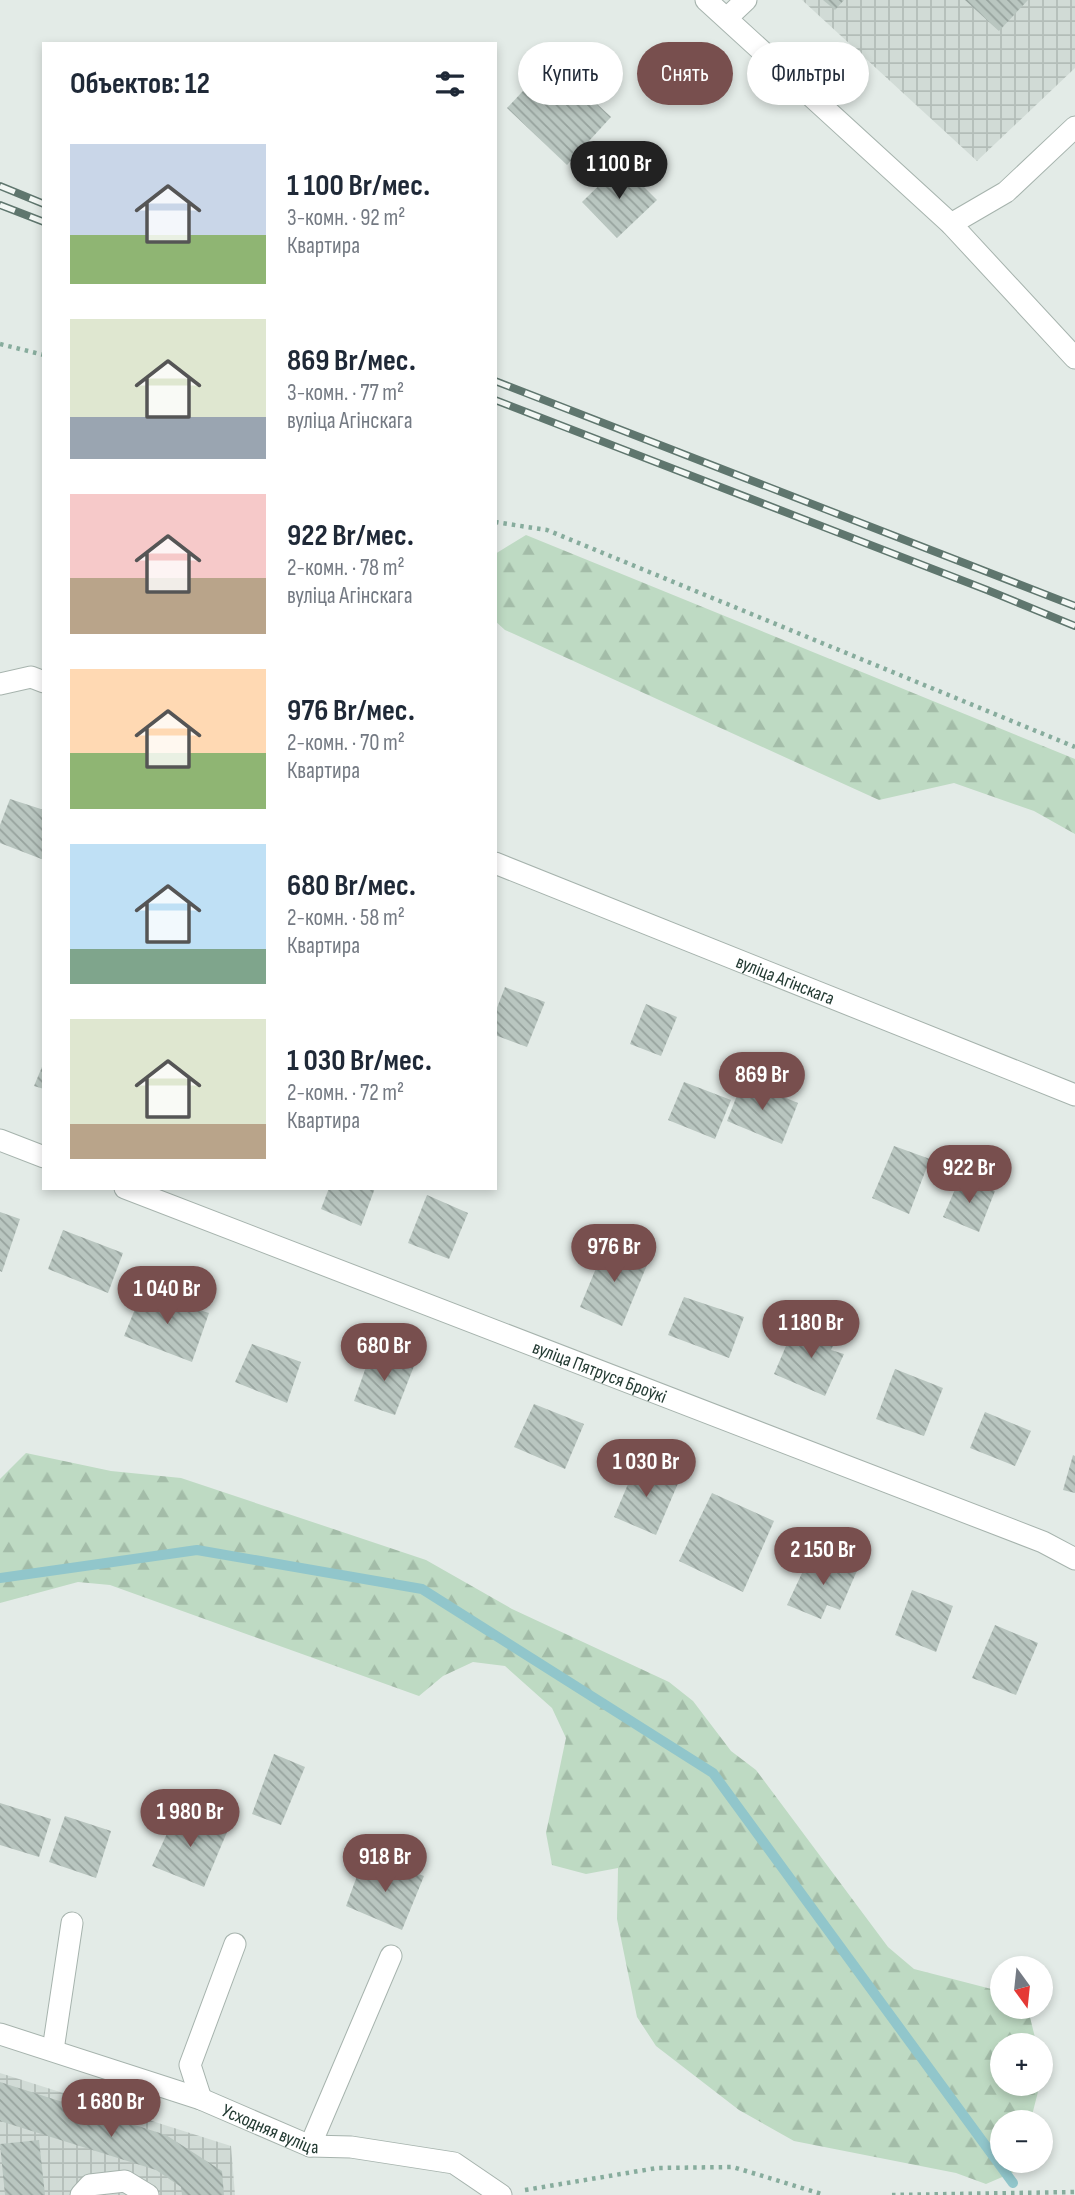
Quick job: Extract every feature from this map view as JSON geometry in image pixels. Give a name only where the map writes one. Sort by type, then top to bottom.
[{"type":"street","points":[[706,0],[951,224],[1075,358]]},
{"type":"street","points":[[727,18],[747,0]]},
{"type":"street","points":[[951,224],[1006,192],[1075,127]]},
{"type":"street","points":[[0,684],[31,677],[42,681]]},
{"type":"street","name":"вуліца Агінскага","points":[[497,864],[1075,1095]]},
{"type":"street","points":[[0,1140],[42,1156]]},
{"type":"street","name":"вуліца Пятруся Броўкі","points":[[130,1190],[1043,1542],[1075,1559]]},
{"type":"street","points":[[53,2050],[72,1923]]},
{"type":"street","points":[[201,2099],[190,2065],[235,1944]]},
{"type":"street","points":[[310,2146],[391,1956]]},
{"type":"street","name":"Усходняя вуліца","points":[[0,2034],[201,2099],[310,2146],[351,2147],[454,2164],[508,2194]]},
{"type":"street","points":[[80,2195],[90,2185],[125,2181],[148,2195]]},
{"type":"path","points":[[0,344],[42,354]]},
{"type":"path","points":[[497,522],[547,530],[1075,747]]},
{"type":"path","points":[[508,2194],[657,2168],[733,2167],[825,2195]]},
{"type":"path","points":[[892,2195],[1075,2192]]},
{"type":"shaded area","points":[[802,0],[1075,0],[1075,68],[977,161],[869,62],[869,42],[848,42]]},
{"type":"shaded area","points":[[0,2073],[231,2146],[235,2195],[0,2195]]},
{"type":"green space","points":[[526,535],[1075,759],[1075,834],[1034,811],[954,783],[879,800],[505,630],[497,623],[497,553]]},
{"type":"green space","points":[[26,1453],[111,1471],[181,1478],[426,1560],[512,1609],[669,1682],[693,1701],[731,1751],[756,1770],[888,1947],[914,1969],[990,1989],[990,2020],[1031,2020],[1034,2033],[990,2033],[990,2096],[1037,2096],[1033,2110],[990,2110],[990,2173],[1012,2173],[986,2184],[956,2173],[794,2141],[739,2110],[656,2046],[637,2017],[617,1919],[618,1868],[586,1874],[552,1865],[546,1833],[566,1738],[552,1708],[505,1666],[473,1662],[443,1676],[419,1696],[110,1585],[78,1582],[0,1603],[0,1479]]},
{"type":"building","points":[[823,0],[844,0],[835,10]]},
{"type":"building","points":[[965,0],[1028,0],[999,31]]},
{"type":"building","points":[[518,96],[518,105],[598,105],[611,117],[567,165],[507,108]]},
{"type":"building","points":[[621,164],[657,200],[617,238],[582,202]]},
{"type":"building","points":[[10,799],[42,809],[42,859],[0,843],[0,825]]},
{"type":"building","points":[[505,987],[545,1002],[527,1047],[497,1036],[497,1008]]},
{"type":"building","points":[[646,1004],[677,1017],[661,1056],[630,1044]]},
{"type":"building","points":[[42,1067],[42,1088],[34,1086]]},
{"type":"building","points":[[743,1080],[798,1103],[782,1144],[727,1121]]},
{"type":"building","points":[[684,1082],[731,1100],[715,1139],[668,1120]]},
{"type":"building","points":[[894,1146],[930,1159],[909,1214],[872,1198]]},
{"type":"building","points":[[960,1178],[995,1191],[979,1232],[943,1217]]},
{"type":"building","points":[[328,1190],[374,1190],[361,1226],[321,1209]]},
{"type":"building","points":[[427,1195],[468,1213],[449,1259],[408,1243]]},
{"type":"building","points":[[0,1212],[20,1219],[2,1272],[0,1271]]},
{"type":"building","points":[[63,1230],[123,1253],[108,1293],[48,1269]]},
{"type":"building","points":[[606,1244],[649,1260],[622,1326],[580,1307]]},
{"type":"building","points":[[142,1292],[209,1313],[192,1362],[124,1336]]},
{"type":"building","points":[[684,1297],[744,1317],[729,1358],[668,1335]]},
{"type":"building","points":[[810,1323],[838,1335],[831,1350],[844,1354],[825,1396],[774,1374],[792,1332],[804,1338]]},
{"type":"building","points":[[252,1344],[301,1362],[287,1403],[235,1382]]},
{"type":"building","points":[[372,1350],[414,1366],[395,1415],[354,1401]]},
{"type":"building","points":[[895,1369],[943,1388],[924,1436],[876,1419]]},
{"type":"building","points":[[534,1404],[584,1424],[565,1469],[514,1447]]},
{"type":"building","points":[[985,1412],[1031,1431],[1015,1466],[970,1448]]},
{"type":"building","points":[[1073,1455],[1075,1456],[1075,1493],[1063,1490]]},
{"type":"building","points":[[637,1463],[679,1481],[656,1535],[614,1517]]},
{"type":"building","points":[[712,1493],[774,1521],[743,1592],[679,1561]]},
{"type":"building","points":[[810,1556],[836,1567],[841,1559],[859,1566],[840,1610],[827,1605],[821,1619],[787,1605]]},
{"type":"building","points":[[912,1590],[953,1606],[936,1652],[895,1635]]},
{"type":"building","points":[[995,1625],[1038,1643],[1016,1695],[972,1678]]},
{"type":"building","points":[[274,1754],[305,1767],[281,1825],[252,1814]]},
{"type":"building","points":[[0,1803],[51,1819],[39,1857],[0,1845]]},
{"type":"building","points":[[177,1812],[227,1832],[204,1887],[152,1866]]},
{"type":"building","points":[[65,1816],[111,1831],[96,1878],[49,1862]]},
{"type":"building","points":[[391,1864],[424,1876],[402,1930],[346,1906],[361,1865],[387,1875]]},
{"type":"building","points":[[0,2082],[166,2135],[222,2171],[224,2195],[182,2195],[181,2187],[156,2170],[0,2121]]},
{"type":"building","points":[[39,2140],[45,2195],[5,2195],[0,2144]]},
{"type":"waterway","points":[[0,1578],[197,1550],[422,1589],[713,1773],[1013,2183]]},
{"type":"railway","points":[[0,186],[42,203]]},
{"type":"railway","points":[[0,205],[42,221]]},
{"type":"railway","points":[[497,382],[1075,606]]},
{"type":"railway","points":[[497,401],[1075,626]]}]
